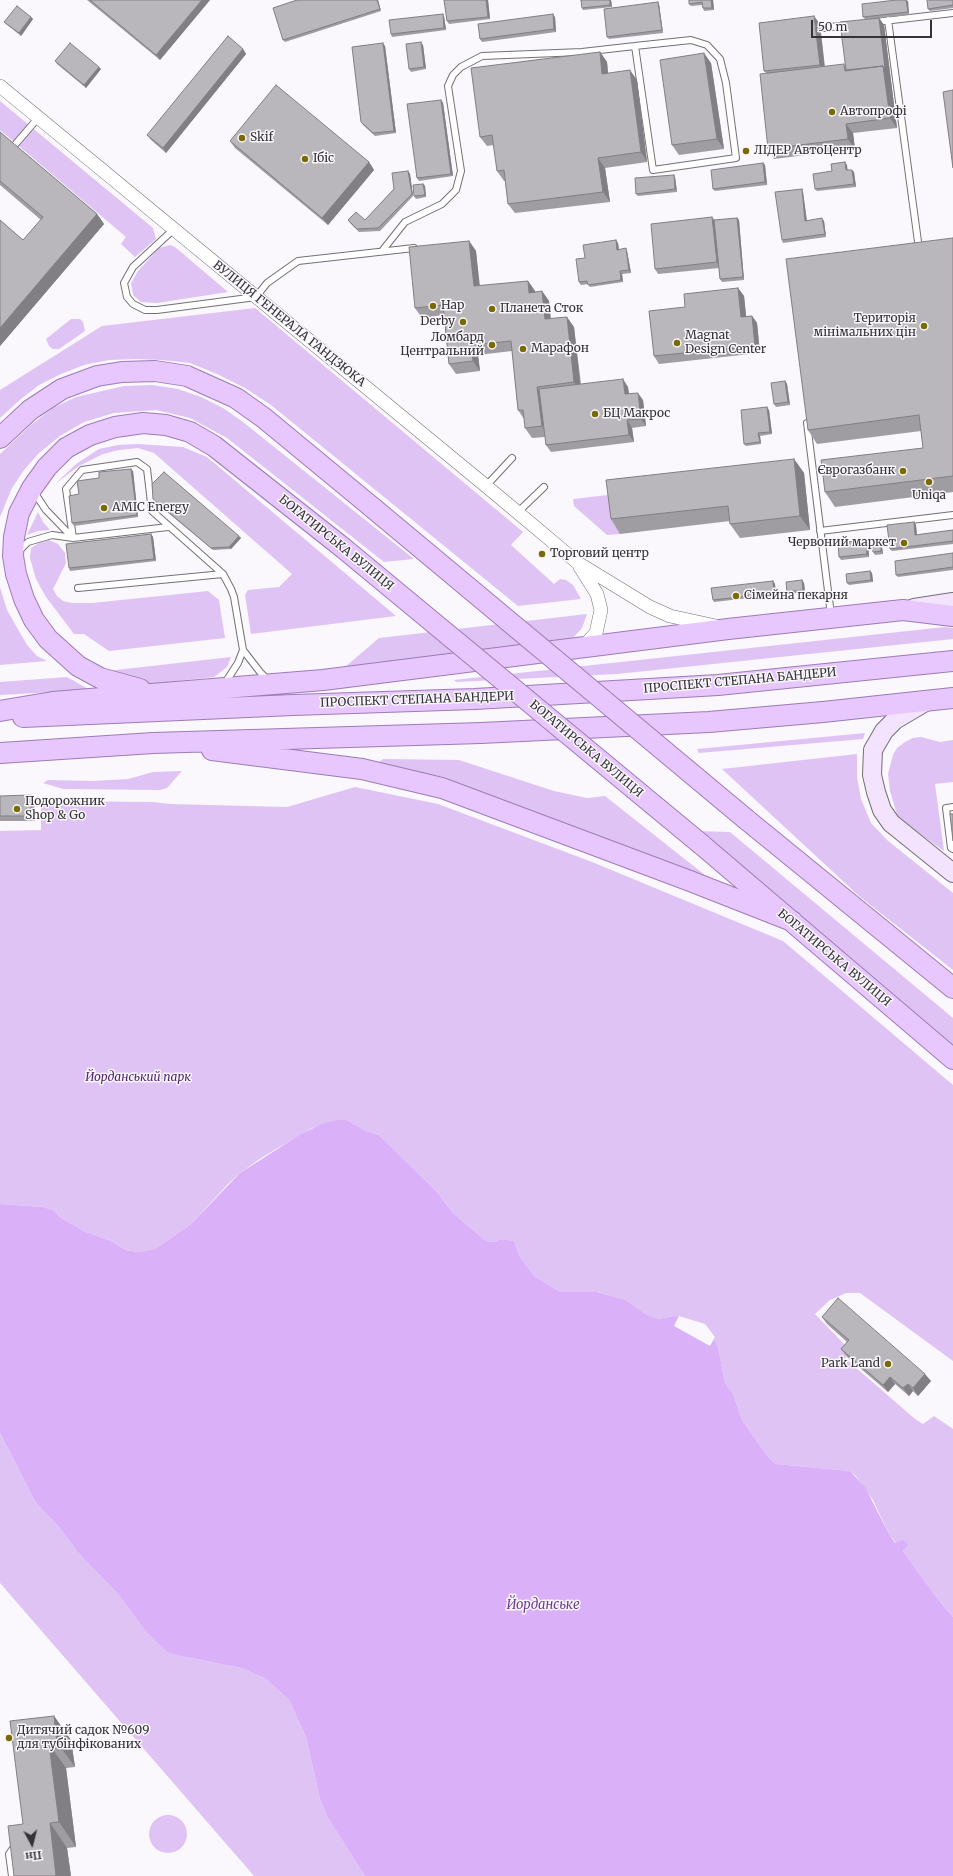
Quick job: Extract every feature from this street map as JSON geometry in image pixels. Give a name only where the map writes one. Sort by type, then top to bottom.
[{"type":"main road","points":[[0,438],[30,410],[62,389],[97,376],[122,372],[155,370],[187,376],[236,398],[264,418],[746,820],[953,988]]},
{"type":"main road","name":"БОГАТИРСЬКА ВУЛИЦЯ","points":[[155,693],[100,678],[78,666],[48,639],[34,620],[24,599],[16,574],[14,556],[14,537],[19,513],[32,488],[47,466],[66,448],[90,435],[116,427],[143,423],[166,425],[190,432],[214,446],[342,547],[702,846],[953,1059]]},
{"type":"main road","points":[[0,711],[52,702],[323,680],[728,629],[903,610],[953,602]]},
{"type":"main road","points":[[903,610],[953,616]]},
{"type":"main road","name":"ПРОСПЕКТ СТЕПАНА БАНДЕРИ","points":[[0,718],[293,705],[475,699],[710,686],[953,661]]},
{"type":"main road","points":[[0,753],[153,743],[481,733],[709,722],[953,698]]},
{"type":"main road","points":[[927,701],[895,720],[884,731],[873,750],[872,775],[882,810],[891,822],[953,873]]},
{"type":"main road","points":[[153,743],[362,769],[442,788],[690,881],[792,922]]},
{"type":"street","name":"ВУЛИЦЯ ГЕНЕРАЛА ГАНДЗЮКА","points":[[0,86],[518,512],[578,564],[650,607],[670,616],[728,629]]},
{"type":"street","name":"ВУЛИЦЯ ГЕНЕРАЛА ГАНДЗЮКА","points":[[578,564],[597,594],[601,610],[596,633],[583,647]]},
{"type":"lane","points":[[867,23],[953,13]]},
{"type":"lane","points":[[888,20],[919,249]]},
{"type":"lane","points":[[823,28],[852,24]]},
{"type":"lane","points":[[382,251],[405,222],[442,204],[456,190],[461,171],[448,86],[453,75],[461,67],[482,56],[582,52],[635,46],[691,40],[707,45],[720,59],[726,83],[736,158],[652,170],[635,46]]},
{"type":"lane","points":[[13,147],[38,118]]},
{"type":"lane","points":[[174,229],[133,267],[124,283],[127,297],[133,304],[145,310],[157,310],[256,297],[267,284],[298,261],[414,248]]},
{"type":"lane","points":[[806,413],[831,618]]},
{"type":"lane","points":[[486,486],[512,458]]},
{"type":"lane","points":[[73,538],[66,488],[82,470],[137,462],[147,469],[152,511],[168,527],[223,574],[234,597],[243,650],[260,672],[272,684]]},
{"type":"lane","points":[[518,512],[544,487]]},
{"type":"lane","points":[[32,488],[46,510],[73,538]]},
{"type":"lane","points":[[820,531],[953,515]]},
{"type":"lane","points":[[14,556],[28,542],[52,535],[73,538],[168,527]]},
{"type":"lane","points":[[78,588],[223,574]]},
{"type":"lane","points":[[221,688],[233,673],[243,650]]},
{"type":"lane","points":[[953,807],[946,808],[951,848],[953,849]]},
{"type":"lane","points":[[12,1876],[9,1854],[20,1837]]},
{"type":"green space","points":[[0,101],[153,228],[156,239],[135,257],[121,244],[126,237],[0,130]]},
{"type":"green space","points":[[170,245],[175,247],[228,292],[157,303],[141,302],[133,295],[131,283],[138,271],[159,248]]},
{"type":"green space","points":[[255,308],[523,532],[511,545],[554,584],[560,579],[566,580],[573,585],[581,599],[518,606],[271,405],[245,388],[190,363],[137,359],[109,360],[84,365],[39,385],[0,418],[0,390],[102,326]]},
{"type":"green space","points":[[71,319],[80,319],[83,322],[85,331],[59,349],[53,349],[49,346],[46,339]]},
{"type":"green space","points":[[152,385],[178,389],[201,397],[223,408],[243,422],[414,559],[384,562],[227,438],[190,418],[156,410],[114,413],[84,422],[60,436],[39,453],[24,470],[12,488],[0,517],[0,454],[31,425],[53,408],[76,397],[124,386]]},
{"type":"green space","points":[[139,444],[183,447],[207,457],[396,616],[251,634],[245,595],[248,590],[279,587],[292,574],[154,453],[138,448],[119,450],[103,454],[79,466],[55,484],[76,464],[99,449],[118,445]]},
{"type":"green space","points":[[616,494],[620,534],[607,535],[574,506],[573,499]]},
{"type":"green space","points":[[38,512],[43,522],[50,530],[38,531],[27,535]]},
{"type":"green space","points":[[49,540],[58,544],[65,553],[66,563],[53,589],[57,596],[63,601],[72,603],[92,603],[208,591],[219,600],[225,638],[109,651],[84,634],[74,634],[46,597],[36,579],[30,558],[31,548],[39,543]]},
{"type":"green space","points":[[0,587],[7,610],[27,645],[37,656],[47,661],[0,665]]},
{"type":"green space","points":[[587,614],[582,628],[574,637],[563,642],[345,667],[379,638]]},
{"type":"green space","points":[[945,627],[953,628],[953,639],[617,674],[456,682],[454,680]]},
{"type":"green space","points":[[231,657],[227,667],[214,677],[149,684],[131,682],[107,671]]},
{"type":"green space","points":[[67,677],[90,690],[0,695],[0,682]]},
{"type":"green space","points":[[865,733],[863,739],[699,753],[697,749]]},
{"type":"green space","points":[[921,737],[940,742],[953,740],[953,782],[935,784],[944,851],[898,818],[890,791],[888,774],[893,755],[897,748],[913,738]]},
{"type":"green space","points":[[857,754],[857,777],[861,799],[871,823],[887,840],[953,893],[953,970],[859,896],[722,769]]},
{"type":"green space","points":[[383,759],[459,760],[554,791],[587,798],[605,796],[720,887],[444,777],[377,764]]},
{"type":"green space","points":[[182,771],[167,788],[160,790],[63,789],[43,783],[48,780],[93,781],[128,779],[153,772]]},
{"type":"green space","name":"Йорданський парк","points":[[355,787],[438,804],[592,862],[783,941],[953,1085],[953,1361],[860,1293],[846,1293],[830,1300],[815,1314],[845,1345],[846,1359],[915,1419],[923,1424],[934,1416],[953,1429],[953,1617],[937,1598],[903,1551],[909,1545],[903,1539],[896,1543],[889,1534],[873,1500],[856,1476],[850,1471],[776,1464],[768,1457],[742,1420],[733,1394],[725,1383],[718,1347],[674,1316],[658,1319],[646,1314],[626,1300],[597,1292],[560,1292],[534,1276],[520,1257],[514,1241],[501,1239],[494,1242],[486,1241],[453,1213],[436,1191],[379,1135],[366,1131],[347,1120],[312,1128],[261,1158],[240,1173],[228,1184],[191,1224],[155,1249],[139,1252],[126,1250],[111,1241],[86,1232],[61,1218],[53,1210],[43,1207],[0,1204],[0,831],[41,830],[41,801],[152,802],[170,804],[287,807]]},
{"type":"green space","points":[[696,831],[730,832],[953,1018],[953,1048]]},
{"type":"green space","points":[[0,1433],[36,1503],[58,1526],[81,1556],[118,1594],[143,1628],[181,1656],[241,1668],[265,1678],[289,1700],[306,1737],[320,1799],[328,1818],[365,1876],[254,1876],[0,1583]]},
{"type":"green space","points":[[168,1815],[178,1818],[184,1824],[187,1834],[184,1844],[178,1850],[168,1853],[158,1850],[152,1844],[149,1834],[152,1824],[158,1818]]},
{"type":"water","name":"Йорданське","points":[[347,1120],[366,1131],[379,1135],[436,1191],[453,1213],[486,1241],[494,1242],[501,1239],[514,1241],[520,1257],[534,1276],[560,1292],[597,1292],[626,1300],[646,1314],[658,1319],[674,1316],[704,1325],[718,1347],[725,1383],[733,1394],[742,1420],[768,1457],[776,1464],[850,1471],[865,1487],[895,1543],[903,1539],[909,1545],[903,1551],[937,1598],[953,1617],[953,1876],[365,1876],[328,1818],[320,1799],[306,1737],[289,1700],[265,1678],[241,1668],[181,1656],[166,1651],[143,1628],[118,1594],[81,1556],[58,1526],[36,1503],[0,1433],[0,1204],[43,1207],[53,1210],[61,1218],[86,1232],[111,1241],[126,1250],[139,1252],[155,1249],[191,1224],[240,1173],[301,1134],[324,1123]]},
{"type":"pier","points":[[679,1316],[705,1324],[715,1337],[710,1346],[674,1326]]},
{"type":"building","points":[[90,0],[202,0],[156,55]]},
{"type":"building","points":[[297,0],[377,0],[380,9],[283,40],[273,8]]},
{"type":"building","points":[[444,0],[486,0],[488,17],[447,21]]},
{"type":"building","points":[[581,0],[610,0],[610,5],[582,8]]},
{"type":"building","points":[[689,0],[711,0],[712,8],[703,8],[702,2],[689,4]]},
{"type":"building","points":[[906,0],[908,12],[863,17],[862,4]]},
{"type":"building","points":[[927,0],[953,0],[953,5],[928,9]]},
{"type":"building","points":[[658,2],[662,30],[607,37],[604,9]]},
{"type":"building","points":[[17,6],[31,17],[19,33],[4,22]]},
{"type":"building","points":[[443,14],[444,28],[391,34],[389,20]]},
{"type":"building","points":[[553,14],[554,29],[480,39],[478,24]]},
{"type":"building","points":[[814,16],[820,65],[764,71],[759,23]]},
{"type":"building","points":[[879,18],[885,68],[883,66],[846,70],[840,22]]},
{"type":"building","points":[[228,36],[243,49],[163,148],[147,135]]},
{"type":"building","points":[[421,42],[424,67],[409,69],[406,44]]},
{"type":"building","points":[[70,43],[99,67],[84,85],[55,61]]},
{"type":"building","points":[[383,43],[394,131],[373,133],[361,122],[352,47]]},
{"type":"building","points":[[600,52],[602,74],[630,70],[641,152],[598,158],[603,192],[508,204],[504,170],[497,171],[492,135],[480,137],[471,68]]},
{"type":"building","points":[[704,53],[717,139],[672,145],[660,60]]},
{"type":"building","name":"Автопрофі","points":[[844,64],[845,71],[883,66],[890,118],[846,124],[848,139],[768,149],[760,74]]},
{"type":"building","name":"Ібіс","points":[[276,85],[369,162],[322,218],[230,141]]},
{"type":"building","points":[[953,90],[953,168],[943,92]]},
{"type":"building","points":[[441,100],[451,174],[417,178],[407,104]]},
{"type":"building","points":[[0,132],[97,214],[0,328],[0,220],[23,240],[43,217],[0,181]]},
{"type":"building","points":[[845,162],[846,170],[852,170],[854,184],[815,189],[813,174],[832,171],[831,164]]},
{"type":"building","points":[[763,163],[765,182],[713,189],[711,170]]},
{"type":"building","points":[[408,171],[412,194],[378,228],[357,229],[348,220],[356,212],[365,220],[394,189],[392,173]]},
{"type":"building","points":[[674,175],[675,189],[636,194],[635,178]]},
{"type":"building","points":[[423,184],[425,195],[414,196],[413,185]]},
{"type":"building","points":[[802,189],[805,221],[822,218],[825,234],[782,240],[775,192]]},
{"type":"building","points":[[712,217],[717,262],[655,269],[651,224]]},
{"type":"building","points":[[737,218],[743,277],[720,279],[714,220]]},
{"type":"building","points":[[953,238],[953,476],[825,492],[821,460],[923,448],[919,415],[808,430],[786,259]]},
{"type":"building","points":[[616,240],[617,250],[626,248],[629,270],[620,271],[621,280],[588,285],[587,281],[579,282],[576,259],[585,258],[583,245]]},
{"type":"building","points":[[469,241],[474,286],[528,281],[529,293],[542,291],[545,319],[567,317],[574,382],[537,387],[542,426],[525,428],[523,410],[518,410],[511,341],[471,345],[473,361],[449,364],[443,305],[415,308],[409,247]]},
{"type":"building","points":[[738,288],[741,317],[752,316],[755,346],[654,356],[649,311],[685,307],[684,294]]},
{"type":"building","name":"БЦ Макрос","points":[[623,379],[625,394],[638,393],[641,419],[627,420],[629,435],[546,445],[539,389]]},
{"type":"building","points":[[785,381],[788,402],[774,404],[771,383]]},
{"type":"building","points":[[767,407],[770,432],[758,433],[760,442],[744,444],[741,410]]},
{"type":"building","points":[[794,459],[800,516],[730,524],[728,506],[611,519],[606,480]]},
{"type":"building","name":"AMIC Energy","points":[[131,469],[137,515],[72,523],[69,496],[79,494],[77,481],[99,478],[99,472]]},
{"type":"building","points":[[164,472],[239,536],[229,547],[211,548],[153,499],[152,484]]},
{"type":"building","points":[[914,522],[915,535],[953,530],[953,541],[890,549],[887,525]]},
{"type":"building","points":[[151,534],[154,559],[69,568],[66,544]]},
{"type":"building","points":[[866,540],[867,554],[839,557],[838,543]]},
{"type":"building","points":[[881,544],[881,551],[873,552],[872,545]]},
{"type":"building","points":[[953,553],[953,567],[896,575],[895,561]]},
{"type":"building","points":[[870,571],[871,580],[847,583],[846,574]]},
{"type":"building","points":[[802,580],[803,590],[787,592],[786,582]]},
{"type":"building","points":[[773,581],[774,593],[713,600],[711,588]]},
{"type":"building","name":"Подорожник Shop & Go","points":[[31,795],[31,816],[0,816],[0,796]]},
{"type":"building","points":[[950,814],[953,814],[953,841]]},
{"type":"building","points":[[838,1298],[925,1374],[913,1388],[908,1384],[903,1388],[890,1377],[883,1385],[841,1349],[849,1340],[822,1317]]},
{"type":"building","points":[[54,1716],[57,1742],[49,1744],[59,1822],[50,1823],[56,1876],[14,1876],[8,1826],[23,1824],[10,1721]]},
{"type":"place","name":"Автопрофі","points":[[832,112]]},
{"type":"place","name":"Skif","points":[[242,138]]},
{"type":"place","name":"ЛІДЕР АвтоЦентр","points":[[746,151]]},
{"type":"place","name":"Ібіс","points":[[305,159]]},
{"type":"place","name":"Hap","points":[[433,306]]},
{"type":"place","name":"Планета Сток","points":[[492,309]]},
{"type":"place","name":"Derby","points":[[463,322]]},
{"type":"place","name":"Територія мінімальних цін","points":[[924,326]]},
{"type":"place","name":"Magnat Design Center","points":[[677,343]]},
{"type":"place","name":"Ломбард Центральний","points":[[492,345]]},
{"type":"place","name":"Марафон","points":[[523,349]]},
{"type":"place","name":"БЦ Макрос","points":[[595,414]]},
{"type":"place","name":"Єврогазбанк","points":[[903,471]]},
{"type":"place","name":"Uniqa","points":[[929,482]]},
{"type":"place","name":"AMIC Energy","points":[[104,508]]},
{"type":"place","name":"Червоний маркет","points":[[904,543]]},
{"type":"place","name":"Торговий центр","points":[[542,554]]},
{"type":"place","name":"Сімейна пекарня","points":[[736,596]]},
{"type":"place","name":"Подорожник Shop & Go","points":[[17,809]]},
{"type":"place","name":"Park Land","points":[[888,1364]]},
{"type":"place","name":"Дитячий садок №609 для тубінфікованих","points":[[9,1738]]}]
